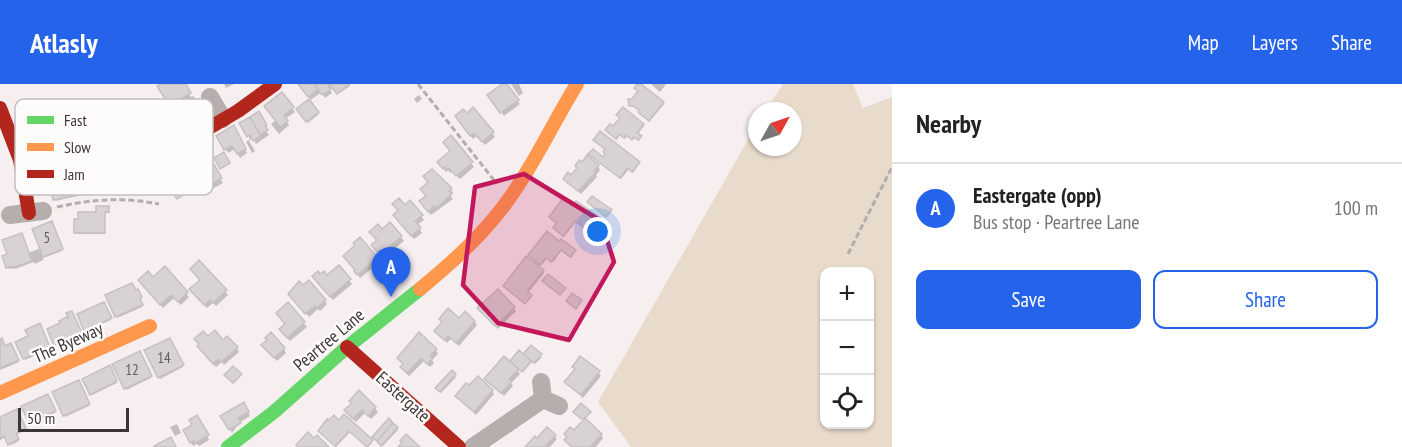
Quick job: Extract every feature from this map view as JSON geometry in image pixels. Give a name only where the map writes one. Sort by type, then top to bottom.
[{"type":"street","points":[[213,125],[275,84]]},
{"type":"street","name":"Peartree Lane","points":[[228,447],[261,425],[347,347],[462,252],[503,208],[577,84]]},
{"type":"street","points":[[213,102],[223,119]]},
{"type":"street","points":[[0,108],[15,147]]},
{"type":"street","points":[[25,195],[27,213]]},
{"type":"street","name":"The Byeway","points":[[0,393],[150,326]]},
{"type":"street","name":"Eastergate","points":[[347,347],[459,447]]},
{"type":"street","points":[[473,447],[548,396]]},
{"type":"path","points":[[418,84],[497,184],[512,194]]},
{"type":"path","points":[[848,254],[892,167]]},
{"type":"path","points":[[27,213],[90,200],[136,200],[159,204]]},
{"type":"highlighted area","points":[[524,174],[601,221],[614,262],[569,340],[498,323],[463,285],[475,187]]},
{"type":"shaded area","points":[[783,84],[853,84],[863,108],[892,97],[892,447],[631,447],[598,402],[748,140],[748,156],[802,156],[802,102],[771,102]]},
{"type":"building","points":[[186,84],[191,93],[180,99],[165,99],[157,86]]},
{"type":"building","points":[[298,84],[314,84],[318,89],[308,97]]},
{"type":"building","points":[[314,84],[327,84],[331,89],[322,95]]},
{"type":"building","points":[[329,84],[350,84],[337,94]]},
{"type":"building","points":[[502,84],[507,84],[519,100],[500,113],[487,95]]},
{"type":"building","points":[[637,84],[641,84],[664,102],[649,121],[638,112],[639,110],[629,106],[628,99],[632,99],[638,91],[634,88]]},
{"type":"building","points":[[282,92],[294,107],[284,115],[288,121],[280,127],[264,106]]},
{"type":"building","points":[[309,99],[319,112],[306,122],[296,109]]},
{"type":"building","points":[[473,107],[494,132],[482,142],[474,133],[470,136],[455,116],[463,109],[467,113]]},
{"type":"building","points":[[623,107],[644,124],[637,133],[642,136],[638,140],[634,137],[632,140],[626,135],[624,138],[619,134],[616,139],[605,130],[610,124],[613,126],[620,118],[616,115]]},
{"type":"building","points":[[259,111],[268,130],[260,135],[250,117]]},
{"type":"building","points":[[250,117],[261,136],[253,141],[250,135],[247,137],[239,123]]},
{"type":"building","points":[[234,125],[246,149],[237,154],[232,146],[224,150],[216,136]]},
{"type":"building","points":[[600,131],[640,162],[632,172],[627,168],[620,178],[588,154],[593,149],[603,157],[605,154],[603,152],[605,149],[593,140]]},
{"type":"building","points":[[451,135],[473,162],[456,176],[449,168],[443,169],[437,162],[450,151],[443,142]]},
{"type":"building","points":[[224,152],[230,163],[220,169],[214,158]]},
{"type":"building","points":[[587,155],[599,165],[594,171],[596,172],[578,191],[563,179],[568,172],[571,175],[577,168],[575,166],[579,160],[582,162]]},
{"type":"building","points":[[213,163],[222,178],[213,183]]},
{"type":"building","points":[[432,169],[452,188],[449,191],[452,194],[428,212],[419,201],[426,196],[420,189],[428,182],[423,176]]},
{"type":"building","points":[[52,195],[77,195],[53,200]]},
{"type":"building","points":[[592,196],[612,210],[606,217],[587,202]]},
{"type":"building","points":[[399,198],[405,205],[410,200],[423,215],[415,221],[421,228],[411,236],[393,215],[398,210],[392,204]]},
{"type":"building","points":[[563,198],[572,206],[576,201],[602,219],[596,227],[588,221],[584,228],[575,221],[563,236],[553,228],[556,223],[549,217]]},
{"type":"building","points":[[96,206],[109,206],[109,212],[105,212],[105,233],[74,233],[74,219],[78,219],[78,212],[96,212]]},
{"type":"building","points":[[52,221],[63,249],[43,257],[32,229]]},
{"type":"building","points":[[390,222],[402,236],[380,255],[371,245],[377,240],[369,232],[378,224],[382,229]]},
{"type":"building","points":[[547,231],[576,250],[570,257],[561,250],[551,262],[546,258],[540,265],[528,255]]},
{"type":"building","points":[[22,233],[32,261],[6,268],[2,256],[7,254],[2,240]]},
{"type":"building","points":[[360,237],[378,258],[357,275],[343,256]]},
{"type":"building","points":[[526,256],[544,270],[527,291],[532,295],[525,304],[503,286]]},
{"type":"building","points":[[199,260],[227,290],[213,303],[210,300],[204,305],[189,289],[200,280],[190,269]]},
{"type":"building","points":[[339,265],[351,279],[330,297],[312,276],[318,271],[320,274],[324,271],[327,275]]},
{"type":"building","points":[[165,266],[188,292],[178,302],[171,295],[160,305],[138,280],[148,271],[153,277]]},
{"type":"building","points":[[548,274],[566,288],[560,295],[542,281]]},
{"type":"building","points":[[309,280],[326,300],[305,314],[288,294],[299,281],[303,285]]},
{"type":"building","points":[[132,283],[142,297],[140,298],[143,305],[115,317],[105,295]]},
{"type":"building","points":[[498,289],[515,307],[495,326],[477,308]]},
{"type":"building","points":[[572,293],[582,300],[576,309],[566,301]]},
{"type":"building","points":[[104,302],[112,318],[84,331],[77,314]]},
{"type":"building","points":[[288,302],[305,322],[287,338],[279,329],[285,324],[276,313]]},
{"type":"building","points":[[448,308],[459,318],[465,311],[475,321],[456,343],[448,336],[444,340],[434,331],[442,322],[439,319]]},
{"type":"building","points":[[72,311],[82,333],[54,346],[47,329],[67,317],[69,319],[66,313]]},
{"type":"building","points":[[40,323],[50,347],[23,359],[15,342],[28,336],[25,330]]},
{"type":"building","points":[[215,330],[223,340],[227,336],[238,347],[221,362],[218,359],[213,364],[197,346],[199,344],[194,339],[203,331],[208,336]]},
{"type":"building","points":[[271,332],[285,348],[274,358],[261,345]]},
{"type":"building","points":[[419,332],[437,349],[430,356],[433,358],[427,364],[421,358],[407,373],[400,367],[403,364],[397,358]]},
{"type":"building","points":[[2,338],[5,346],[11,343],[19,360],[0,368],[0,339]]},
{"type":"building","points":[[170,338],[184,365],[158,378],[144,350]]},
{"type":"building","points":[[531,345],[542,354],[534,363],[523,354]]},
{"type":"building","points":[[519,350],[531,361],[522,372],[510,361]]},
{"type":"building","points":[[140,351],[152,376],[124,389],[112,364]]},
{"type":"building","points":[[504,356],[519,369],[509,379],[512,381],[501,393],[484,379]]},
{"type":"building","points":[[580,356],[600,371],[581,395],[564,382],[575,369],[572,367]]},
{"type":"building","points":[[110,365],[117,381],[90,395],[82,379]]},
{"type":"building","points":[[233,366],[242,374],[233,383],[224,375]]},
{"type":"building","points":[[452,370],[456,374],[440,392],[435,388]]},
{"type":"building","points":[[478,376],[493,390],[474,412],[455,396],[466,383],[469,385]]},
{"type":"building","points":[[79,380],[90,404],[63,416],[52,392]]},
{"type":"building","points":[[359,390],[376,407],[368,416],[362,410],[353,419],[344,410],[352,403],[349,401]]},
{"type":"building","points":[[48,394],[56,411],[29,423],[21,406]]},
{"type":"building","points":[[244,402],[249,412],[238,418],[241,423],[229,430],[220,416]]},
{"type":"building","points":[[581,403],[591,412],[583,420],[573,412]]},
{"type":"building","points":[[17,409],[26,428],[16,433],[19,439],[8,445],[4,436],[0,439],[0,417]]},
{"type":"building","points":[[344,414],[373,440],[367,447],[349,431],[335,446],[318,431],[327,419],[329,420],[334,415],[339,420]]},
{"type":"building","points":[[197,415],[209,435],[195,443],[194,441],[190,443],[183,430],[192,425],[189,420]]},
{"type":"building","points":[[389,418],[393,423],[377,441],[372,437]]},
{"type":"building","points":[[585,418],[602,434],[590,447],[572,447],[564,440],[567,437],[564,434],[570,427],[574,430]]},
{"type":"building","points":[[393,423],[398,427],[381,446],[377,441]]},
{"type":"building","points":[[547,427],[556,435],[546,445],[548,447],[525,447],[535,436],[537,438]]},
{"type":"building","points":[[308,432],[314,438],[317,435],[329,447],[298,447],[296,445]]},
{"type":"building","points":[[406,434],[420,447],[398,447]]},
{"type":"building","points":[[171,437],[176,447],[154,447],[154,446]]},
{"type":"traffic: fast","points":[[228,447],[274,412],[346,348],[420,289]]},
{"type":"traffic: slow","points":[[420,289],[469,246],[501,209],[529,169],[577,84]]},
{"type":"traffic: slow","points":[[0,393],[150,326]]},
{"type":"traffic: jam","points":[[213,126],[238,111],[275,84]]},
{"type":"traffic: jam","points":[[0,108],[15,147]]},
{"type":"traffic: jam","points":[[26,195],[29,213]]},
{"type":"traffic: jam","points":[[347,347],[459,447]]},
{"type":"place","name":"Eastergate (opp)","points":[[391,297]]}]
